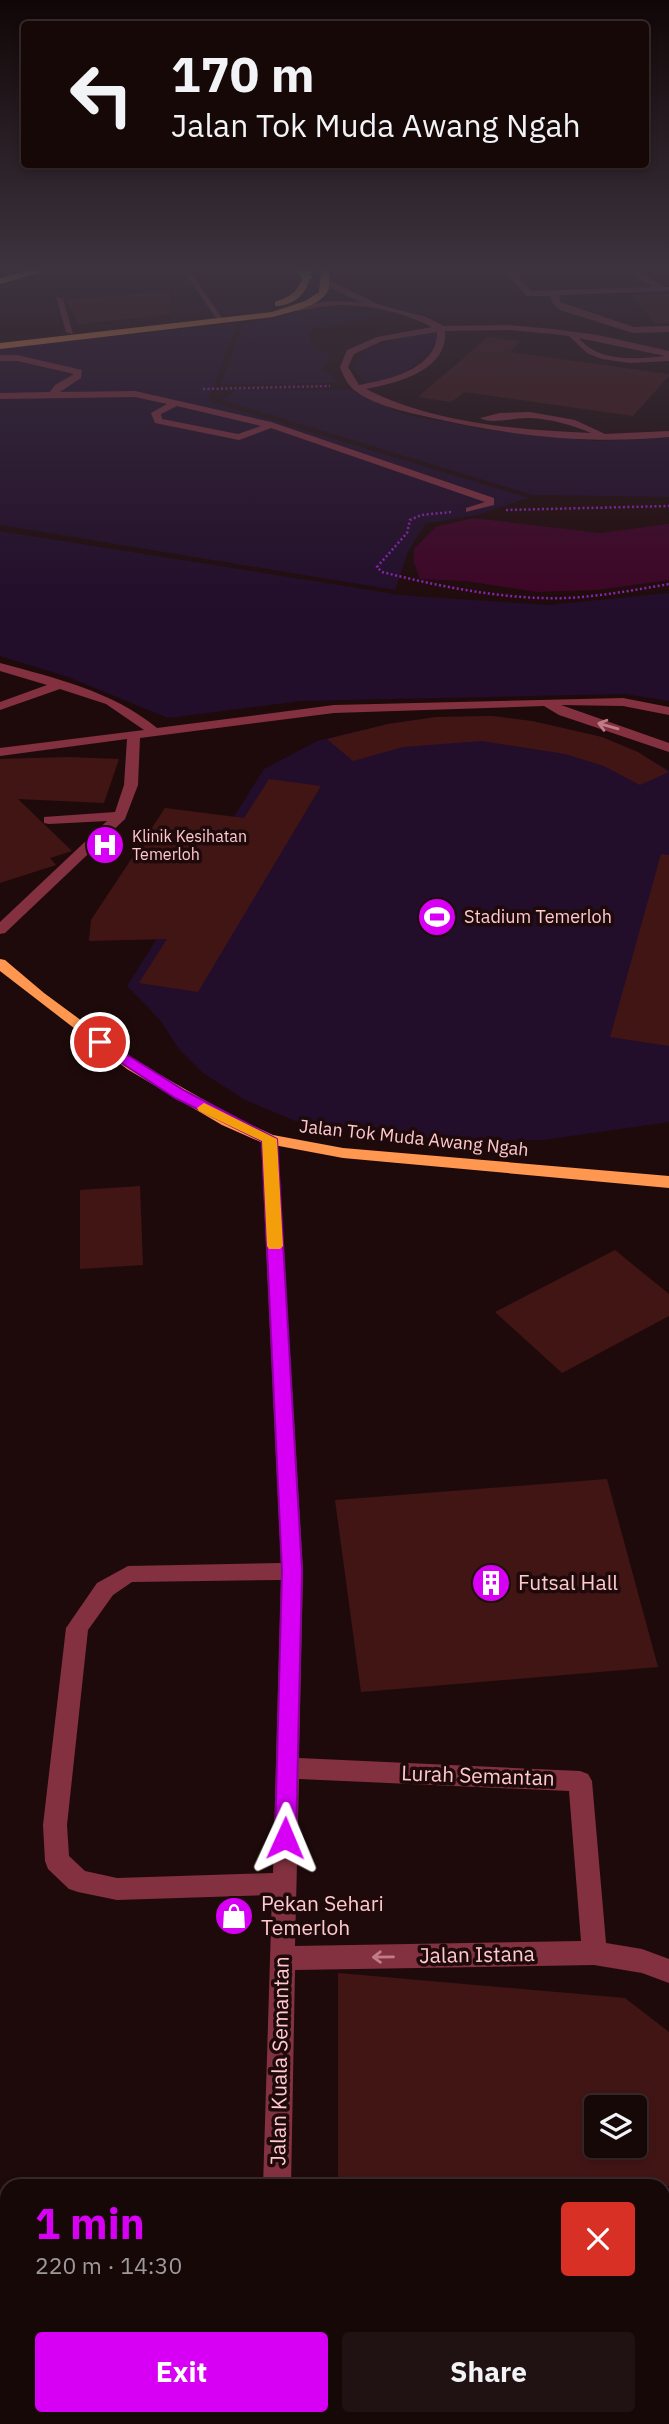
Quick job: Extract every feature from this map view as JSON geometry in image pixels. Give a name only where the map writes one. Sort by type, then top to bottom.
[{"type":"main road","name":"Jalan Tok Muda Awang Ngah","points":[[0,963],[39,996],[133,1066],[216,1114],[269,1139],[343,1153],[669,1182]]},
{"type":"street","points":[[54,396],[58,387],[63,384]]},
{"type":"street","points":[[353,384],[384,402],[416,412],[469,422],[606,438],[669,434]]},
{"type":"street","points":[[356,387],[379,384]]},
{"type":"street","points":[[0,396],[135,394],[271,425],[485,496],[490,500],[489,505],[470,510]]},
{"type":"street","points":[[174,404],[156,413],[158,421],[239,437],[271,425]]},
{"type":"street","points":[[469,422],[504,415],[531,414],[576,422],[606,438]]},
{"type":"street","points":[[0,667],[90,692],[129,710],[154,732]]},
{"type":"street","points":[[0,706],[59,685]]},
{"type":"street","points":[[0,752],[334,709],[441,703],[581,701],[623,702],[669,711]]},
{"type":"street","points":[[548,703],[563,712],[635,734],[669,748]]},
{"type":"street","points":[[0,930],[120,816],[131,785],[134,734]]},
{"type":"street","points":[[49,820],[120,816]]},
{"type":"street","name":"Jalan Kuala Semantan","points":[[269,1139],[292,1571],[277,2179]]},
{"type":"street","points":[[284,1884],[117,1889],[78,1881],[57,1861],[55,1825],[77,1628],[105,1589],[128,1574],[292,1571]]},
{"type":"street","name":"Lurah Semantan","points":[[287,1768],[580,1781],[594,1953]]},
{"type":"street","name":"Jalan Istana","points":[[283,1958],[594,1953],[642,1961],[669,1971]]},
{"type":"path","points":[[193,390],[217,387],[356,387]]},
{"type":"path","points":[[669,506],[549,511],[470,510],[421,515],[410,520],[407,533],[377,567],[382,572],[423,583],[508,596],[554,598],[669,584]]},
{"type":"shaded area","points":[[0,384],[214,384],[208,401],[529,498],[477,515],[425,524],[408,552],[395,590],[0,525]]},
{"type":"shaded area","points":[[237,390],[350,390],[402,414],[487,430],[596,441],[669,438],[669,497],[533,495],[221,400]]},
{"type":"shaded area","points":[[473,518],[600,533],[669,524],[669,580],[597,590],[536,592],[466,581],[420,579],[414,563],[414,549],[436,527]]},
{"type":"shaded area","points":[[0,531],[401,595],[547,605],[669,593],[669,701],[625,694],[301,701],[168,718],[68,677],[0,656]]},
{"type":"shaded area","points":[[492,716],[584,733],[626,748],[669,770],[669,1122],[543,1140],[466,1140],[392,1135],[295,1121],[245,1100],[203,1073],[179,1049],[160,1020],[127,986],[264,769],[317,741],[388,724],[436,717]]},
{"type":"building","points":[[433,384],[662,384],[633,416],[465,392],[451,402],[418,397]]},
{"type":"building","points":[[492,716],[532,721],[602,737],[638,752],[669,772],[640,785],[604,766],[565,754],[482,741],[403,747],[353,761],[327,739],[388,724],[436,717]]},
{"type":"building","points":[[0,759],[119,759],[104,803],[18,799],[72,851],[50,858],[56,865],[0,883]]},
{"type":"building","points":[[269,779],[321,786],[198,992],[139,983],[167,939],[89,941],[91,920],[165,808],[244,818]]},
{"type":"building","points":[[661,854],[669,855],[669,1046],[610,1037]]},
{"type":"building","points":[[140,1186],[143,1265],[80,1269],[80,1190]]},
{"type":"building","points":[[615,1250],[669,1294],[669,1316],[562,1373],[495,1312]]},
{"type":"building","name":"Futsal Hall","points":[[607,1479],[658,1667],[361,1692],[335,1500]]},
{"type":"building","points":[[338,1973],[625,1998],[669,2032],[669,2179],[338,2179]]},
{"type":"slow traffic","points":[[204,1108],[269,1139],[275,1246]]},
{"type":"place","name":"Klinik Kesihatan Temerloh","points":[[105,845]]},
{"type":"place","name":"Stadium Temerloh","points":[[437,917]]},
{"type":"place","name":"Futsal Hall","points":[[491,1583]]},
{"type":"place","name":"Pekan Sehari Temerloh","points":[[234,1916]]},
{"type":"route","points":[[100,1042],[133,1066],[180,1094],[228,1121],[269,1139],[292,1571],[285,1838]]}]
